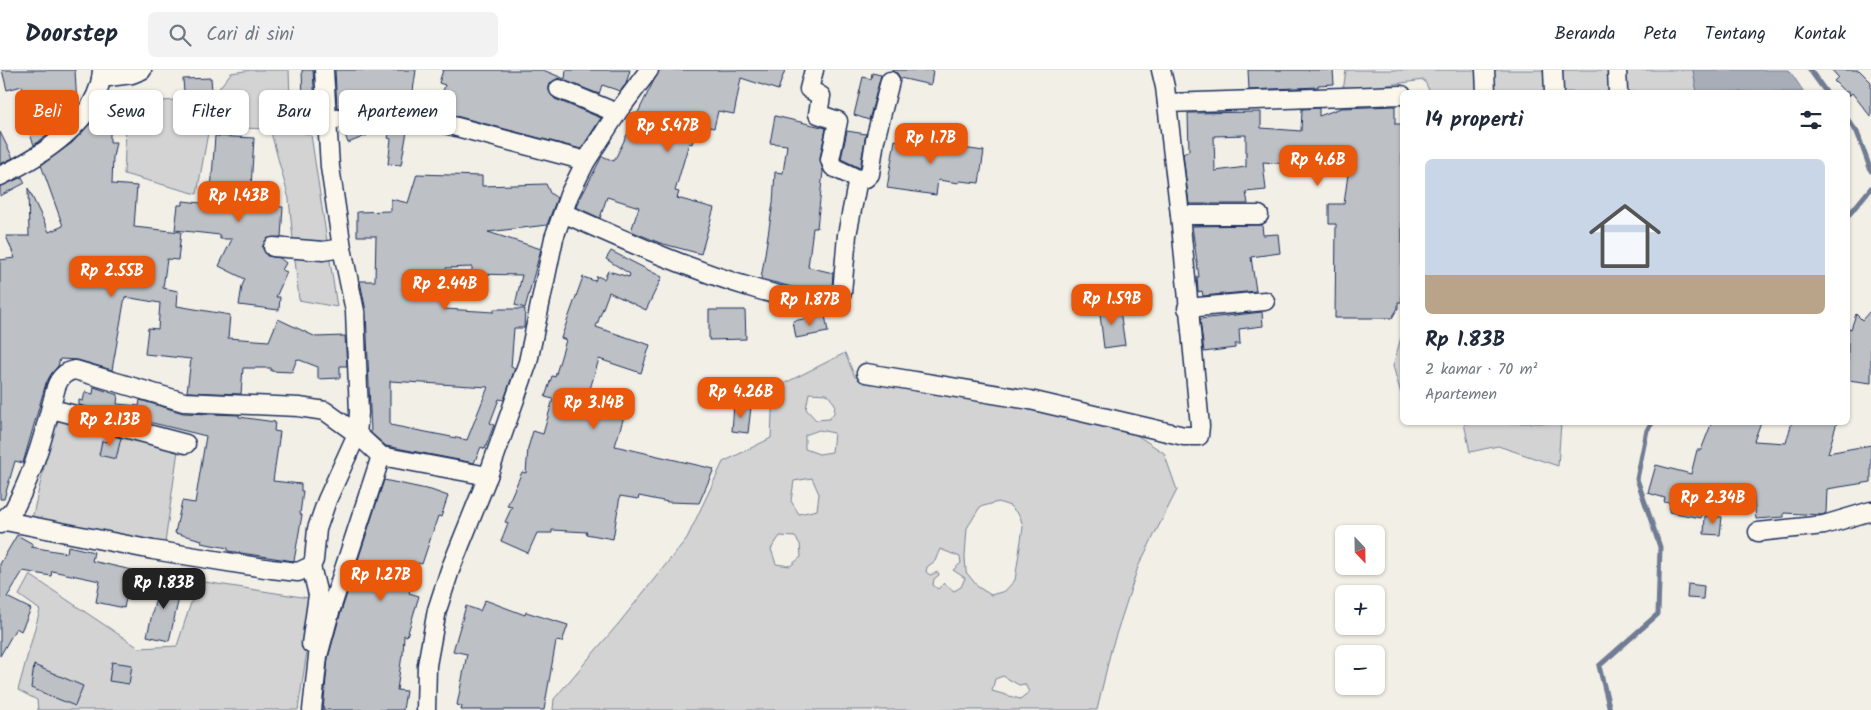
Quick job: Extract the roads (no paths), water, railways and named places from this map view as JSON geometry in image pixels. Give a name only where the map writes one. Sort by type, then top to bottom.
[{"type":"street","points":[[0,176],[47,150],[69,133],[82,118],[92,102],[102,74],[132,74],[142,70]]},
{"type":"street","points":[[324,70],[325,90]]},
{"type":"street","points":[[426,710],[427,665],[437,610],[450,570],[488,476],[528,362],[554,238],[569,195],[586,161],[617,113],[649,70]]},
{"type":"street","points":[[814,70],[809,88],[821,96],[818,114],[838,121],[830,160],[831,164],[858,179],[866,178],[870,174],[875,140],[890,81]]},
{"type":"street","points":[[866,373],[1030,400],[1175,434],[1197,437],[1200,435],[1180,215],[1167,103],[1161,70]]},
{"type":"street","points":[[1485,70],[1486,90]]},
{"type":"street","points":[[1553,70],[1554,90]]},
{"type":"street","points":[[1617,70],[1618,90]]},
{"type":"street","points":[[559,89],[617,113]]},
{"type":"street","points":[[1167,103],[1400,95]]},
{"type":"street","points":[[329,120],[380,111],[415,116],[586,161]]},
{"type":"street","points":[[1,521],[153,550],[271,569],[298,572],[311,566],[314,560],[317,529],[327,500],[357,434],[359,413],[356,311],[342,248],[330,168],[327,135]]},
{"type":"street","points":[[563,213],[646,250],[729,282],[778,296],[817,303],[831,303],[842,293],[847,235],[858,179]]},
{"type":"street","points":[[1180,215],[1259,215]]},
{"type":"street","points":[[273,248],[323,251],[342,248]]},
{"type":"street","points":[[1188,308],[1264,301]]},
{"type":"street","points":[[1,521],[15,508],[32,468],[52,409],[57,384],[66,373],[75,370],[184,402],[299,407],[325,411],[357,434],[381,456],[488,476]]},
{"type":"street","points":[[52,409],[186,444]]},
{"type":"street","points":[[312,710],[318,656],[330,612],[381,456]]},
{"type":"street","points":[[1758,532],[1824,525],[1871,510]]},
{"type":"street","points":[[302,710],[318,595],[311,566]]},
{"type":"waterway","points":[[1810,70],[1825,90]]},
{"type":"waterway","points":[[1850,123],[1857,132],[1871,171]]},
{"type":"waterway","points":[[1850,214],[1871,188]]},
{"type":"waterway","points":[[1610,710],[1599,666],[1658,614],[1660,547],[1637,479],[1647,430],[1651,425]]}]
